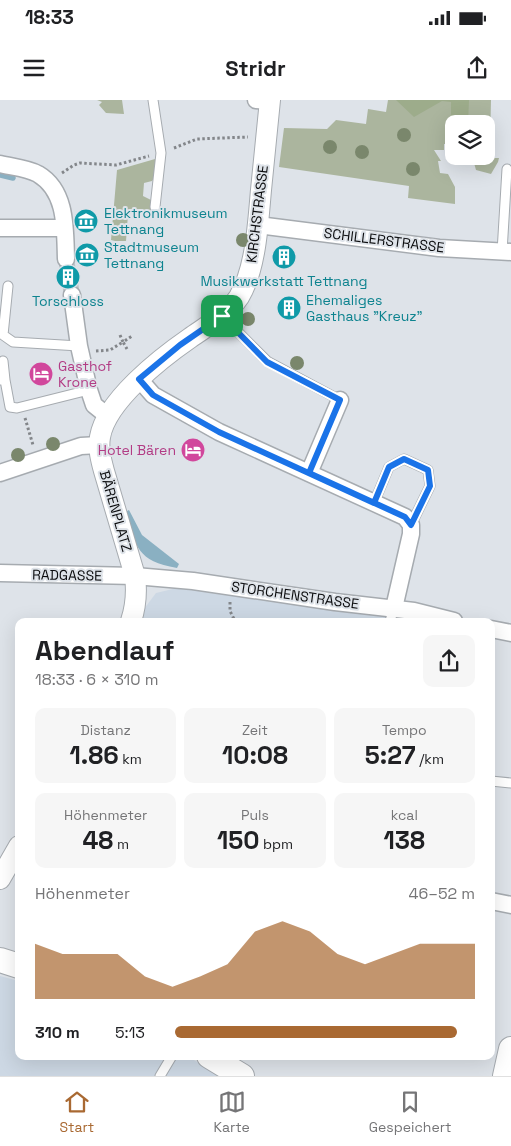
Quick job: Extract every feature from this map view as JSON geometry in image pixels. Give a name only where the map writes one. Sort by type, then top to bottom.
[{"type":"main road","points":[[0,960],[15,965]]},
{"type":"main road","points":[[505,1076],[511,1049]]},
{"type":"main road","points":[[216,1060],[242,1076]]},
{"type":"street","name":"KIRCHSTRASSE","points":[[99,445],[109,417],[139,379],[180,345],[222,316],[235,302],[244,287],[258,225],[266,138],[265,100]]},
{"type":"street","points":[[0,164],[36,173],[48,182],[59,198],[62,208],[66,259]]},
{"type":"street","name":"SCHILLERSTRASSE","points":[[258,225],[439,248],[507,252]]},
{"type":"street","points":[[0,228],[64,228]]},
{"type":"street","points":[[72,295],[79,346],[89,390],[94,405],[109,417]]},
{"type":"street","points":[[139,379],[153,395],[219,432],[405,517],[411,525],[411,534],[392,615]]},
{"type":"street","points":[[309,473],[340,400]]},
{"type":"street","points":[[0,472],[81,446],[99,445]]},
{"type":"street","name":"BÄRENPLATZ","points":[[99,445],[104,471],[135,576],[137,590],[132,618]]},
{"type":"street","name":"RADGASSE","points":[[0,573],[135,576]]},
{"type":"street","name":"STORCHENSTRASSE","points":[[135,576],[193,581],[336,602],[392,615],[414,610],[443,618]]},
{"type":"street","points":[[495,630],[511,633]]},
{"type":"street","points":[[0,879],[15,853]]},
{"type":"street","points":[[495,902],[511,905]]},
{"type":"lane","points":[[153,100],[157,154],[155,207]]},
{"type":"lane","points":[[507,168],[507,252]]},
{"type":"lane","points":[[8,286],[1,334],[12,342],[79,346]]},
{"type":"lane","points":[[222,316],[267,362],[340,400]]},
{"type":"lane","points":[[3,360],[3,380],[10,406],[17,408],[89,390]]},
{"type":"lane","points":[[374,503],[389,467],[404,459],[428,470],[430,486],[411,525]]},
{"type":"lane","points":[[495,781],[511,783]]},
{"type":"lane","points":[[160,1076],[170,1060]]},
{"type":"path","points":[[48,182],[80,163],[116,165],[157,154],[197,140],[251,136],[266,138]]},
{"type":"path","points":[[120,335],[127,349]]},
{"type":"path","points":[[104,351],[110,350],[132,336]]},
{"type":"path","points":[[27,424],[29,433]]},
{"type":"shaded area","points":[[181,587],[387,613],[386,618],[140,618],[144,609],[156,593]]},
{"type":"shaded area","points":[[0,976],[15,980],[15,1060],[194,1060],[221,1076],[0,1076]]},
{"type":"green space","points":[[97,100],[122,100],[124,114],[106,113],[99,105],[102,102]]},
{"type":"green space","points":[[388,100],[491,100],[491,115],[445,115],[444,150],[434,150],[441,161],[438,161],[440,173],[448,174],[455,187],[455,204],[408,198],[409,186],[279,167],[284,128],[327,129],[336,120],[366,124],[368,109],[386,112]]},
{"type":"green space","points":[[396,100],[469,100],[468,115],[451,115],[451,102],[442,101],[414,117]]},
{"type":"green space","points":[[495,158],[499,158],[491,174],[476,170],[475,165],[495,165]]},
{"type":"green space","points":[[155,159],[155,177],[152,181],[144,183],[143,196],[151,200],[151,214],[128,214],[126,241],[116,241],[115,244],[115,241],[111,240],[117,170]]},
{"type":"water","points":[[129,510],[142,535],[179,564],[177,568],[154,561],[140,551],[132,535],[125,512]]},
{"type":"waterway","points":[[0,175],[13,178]]},
{"type":"tunnel","points":[[66,259],[72,295]]},
{"type":"place","name":"Elektronikmuseum Tettnang","points":[[86,221]]},
{"type":"place","name":"Stadtmuseum Tettnang","points":[[87,255]]},
{"type":"place","name":"Musikwerkstatt Tettnang","points":[[284,257]]},
{"type":"place","name":"Torschloss","points":[[68,277]]},
{"type":"place","name":"Ehemaliges Gasthaus \"Kreuz\"","points":[[289,308]]},
{"type":"place","name":"Gasthof Krone","points":[[41,374]]},
{"type":"place","name":"Hotel Bären","points":[[193,450]]},
{"type":"route","points":[[222,316],[160,360],[139,379],[153,395],[219,432],[374,503],[389,467],[404,459],[428,470],[430,486],[411,525],[405,517],[374,503],[309,473],[340,400],[267,362],[222,316]]}]
